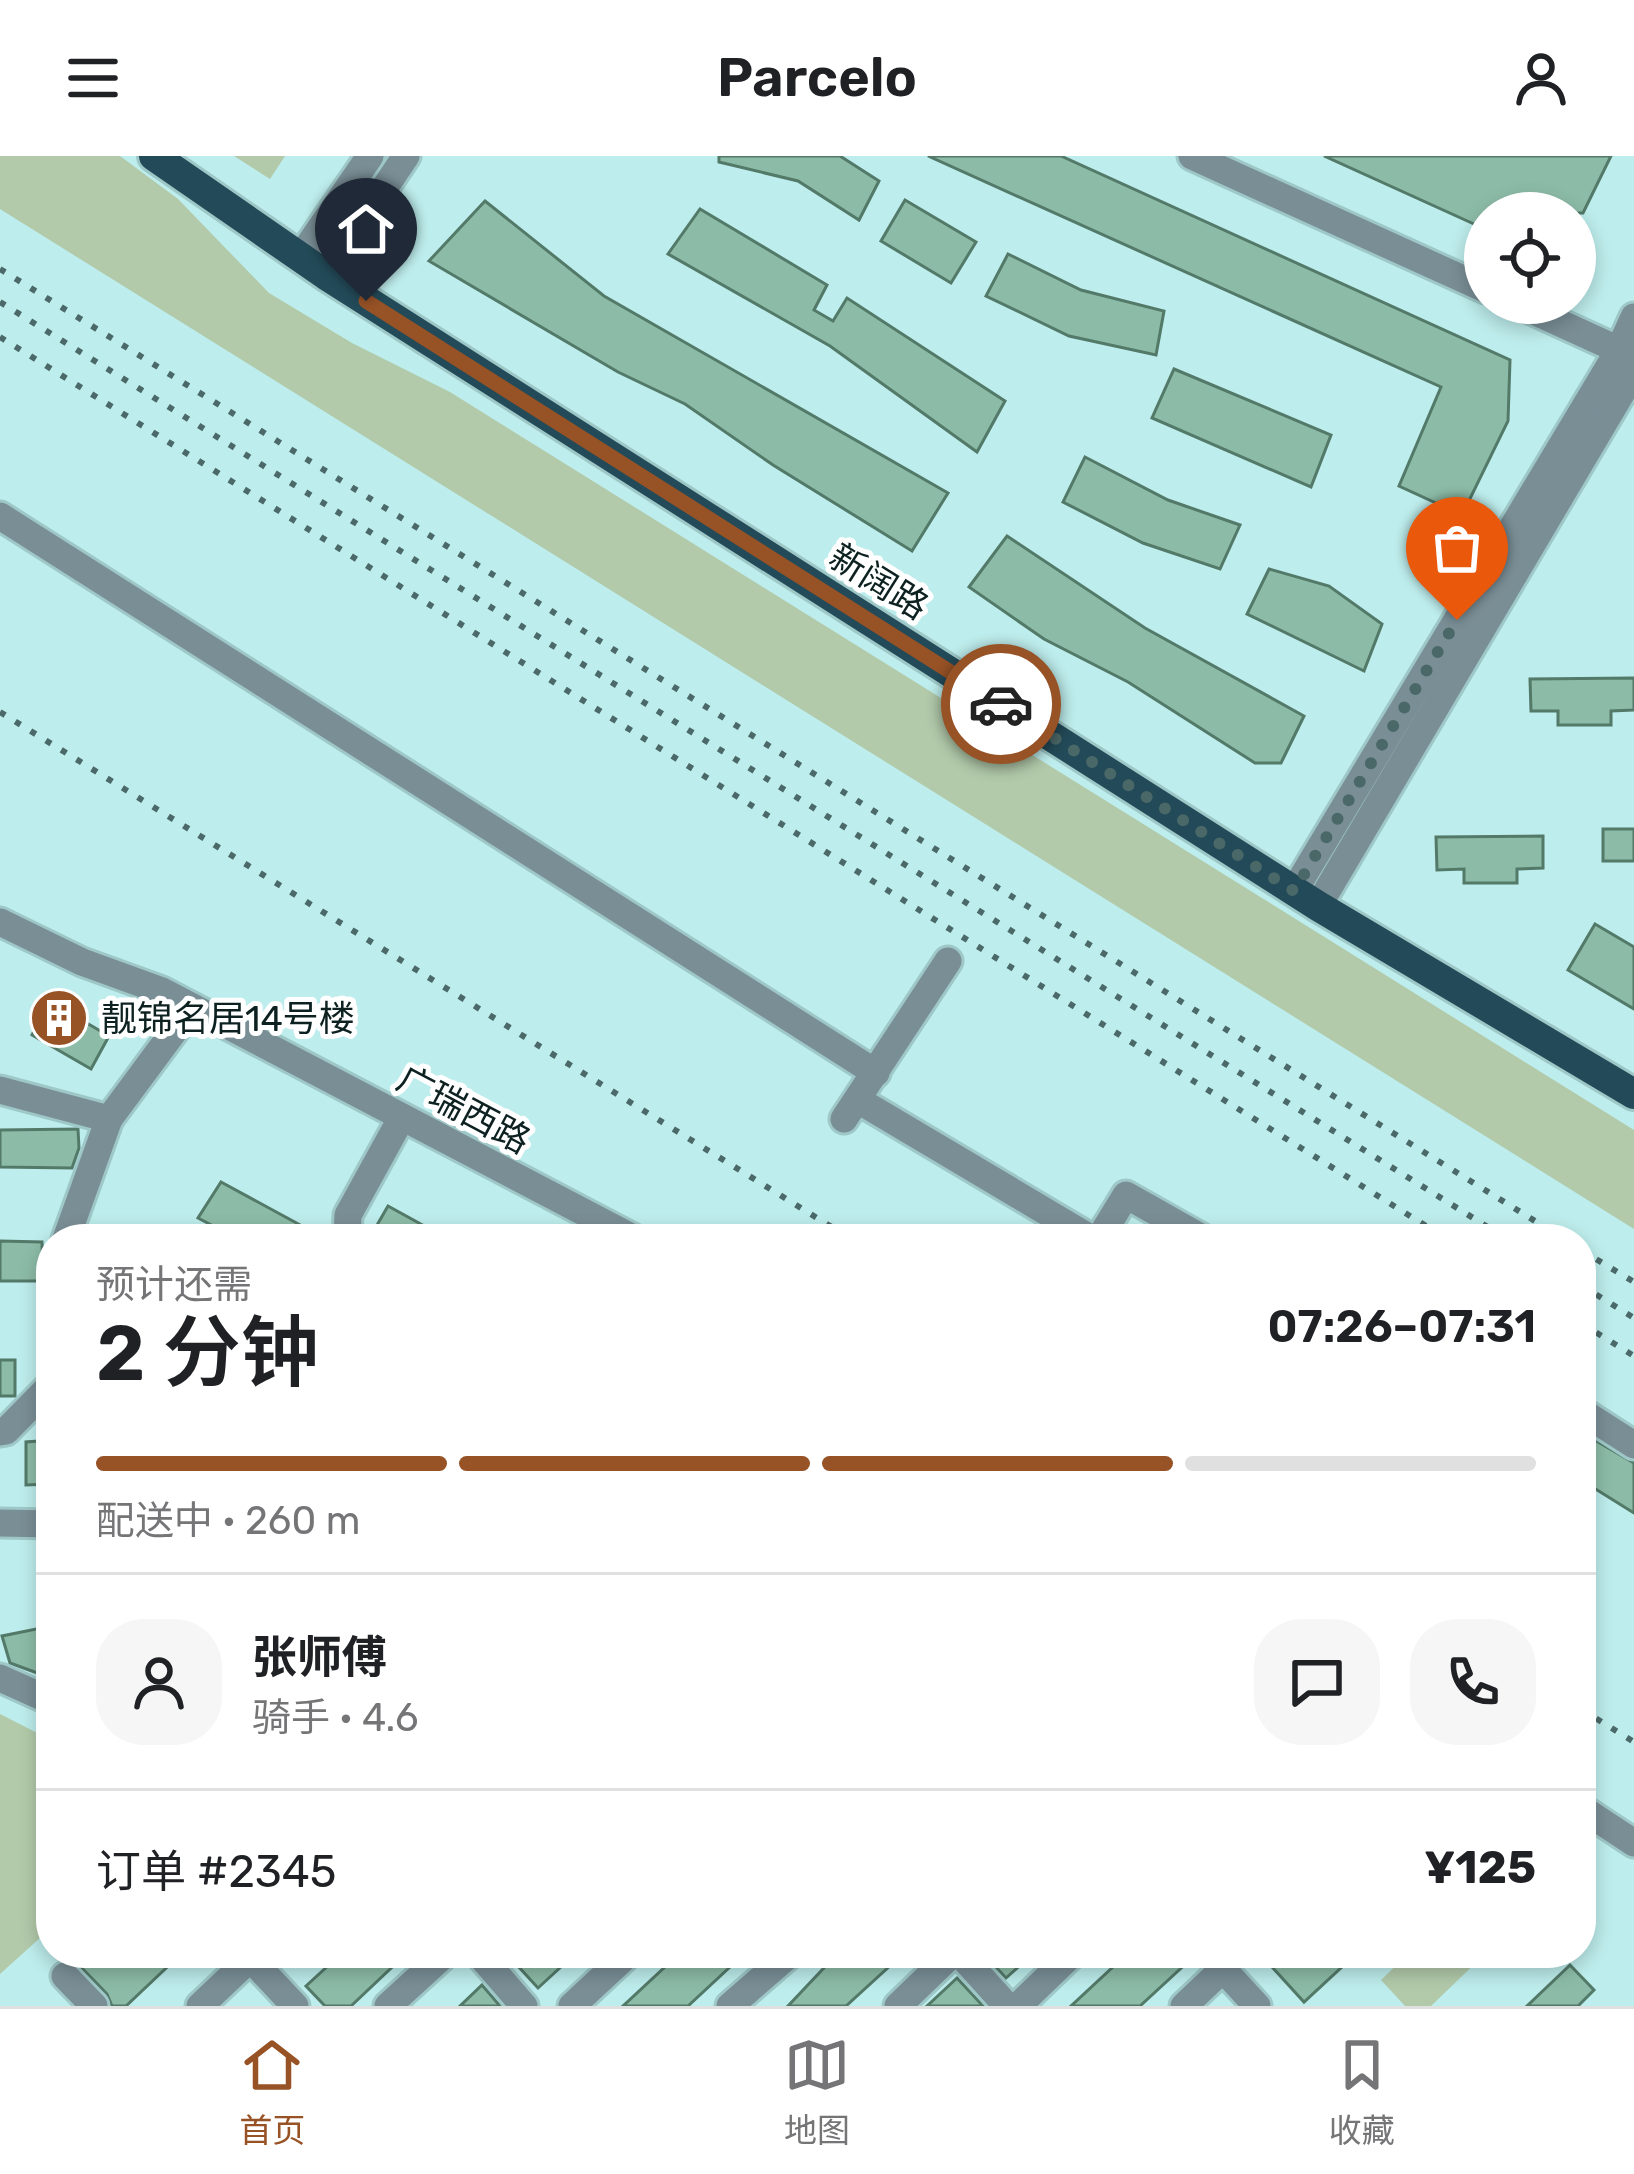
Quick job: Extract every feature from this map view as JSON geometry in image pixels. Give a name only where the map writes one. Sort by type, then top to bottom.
[{"type":"main road","name":"新阔路","points":[[154,156],[313,266],[1306,898],[1634,1094]]},
{"type":"street","points":[[313,266],[370,156]]},
{"type":"street","points":[[313,266],[406,156]]},
{"type":"street","points":[[1192,156],[1464,279]]},
{"type":"street","points":[[1219,156],[1464,267]]},
{"type":"street","points":[[1572,324],[1630,346]]},
{"type":"street","points":[[1586,324],[1630,346]]},
{"type":"street","points":[[1306,898],[1630,346]]},
{"type":"street","points":[[0,516],[876,1073]]},
{"type":"street","name":"广瑞西路","points":[[0,922],[82,962],[162,991],[606,1224]]},
{"type":"street","points":[[948,961],[851,1109],[1067,1224]]},
{"type":"street","points":[[70,1224],[109,1119],[192,1007]]},
{"type":"street","points":[[0,1090],[109,1119]]},
{"type":"street","points":[[347,1224],[347,1215],[402,1118]]},
{"type":"street","points":[[1106,1224],[1126,1195],[1177,1224]]},
{"type":"street","points":[[0,1432],[36,1400]]},
{"type":"street","points":[[1596,1421],[1634,1445]]},
{"type":"street","points":[[0,1523],[36,1524]]},
{"type":"street","points":[[0,1678],[36,1694]]},
{"type":"street","points":[[1596,1818],[1634,1843]]},
{"type":"street","points":[[200,2006],[240,1968]]},
{"type":"street","points":[[263,1968],[295,2006]]},
{"type":"street","points":[[388,2006],[430,1968]]},
{"type":"street","points":[[491,1968],[524,2006]]},
{"type":"street","points":[[572,2006],[612,1968]]},
{"type":"street","points":[[730,2006],[774,1968]]},
{"type":"street","points":[[898,2006],[940,1968]]},
{"type":"street","points":[[970,1968],[1007,2006]]},
{"type":"street","points":[[1018,2006],[1057,1968]]},
{"type":"street","points":[[1184,2006],[1210,1968]]},
{"type":"street","points":[[1222,1968],[1257,2006]]},
{"type":"street","points":[[65,1976],[94,2006]]},
{"type":"green space","points":[[0,156],[120,156],[178,199],[269,293],[352,343],[450,392],[1634,1130],[1634,1229],[0,209]]},
{"type":"green space","points":[[234,156],[285,156],[270,179]]},
{"type":"green space","points":[[0,1714],[36,1732],[36,1942],[0,1974]]},
{"type":"green space","points":[[1393,1968],[1470,1968],[1431,2006],[1405,2006],[1381,1980]]},
{"type":"building","points":[[719,156],[840,156],[879,181],[859,220],[798,181],[719,162]]},
{"type":"building","points":[[928,156],[1061,156],[1510,360],[1508,421],[1462,515],[1399,486],[1441,387]]},
{"type":"building","points":[[1324,156],[1611,156],[1593,192],[1464,192],[1464,219]]},
{"type":"building","points":[[905,200],[976,242],[951,283],[881,241]]},
{"type":"building","points":[[485,201],[604,296],[948,493],[912,551],[685,404],[618,372],[429,261]]},
{"type":"building","points":[[700,209],[827,285],[814,310],[833,321],[847,298],[1005,401],[977,452],[830,346],[668,254]]},
{"type":"building","points":[[1008,254],[1081,290],[1164,311],[1156,355],[1069,336],[986,296]]},
{"type":"building","points":[[1174,369],[1331,435],[1311,487],[1152,418]]},
{"type":"building","points":[[1085,457],[1168,500],[1240,525],[1220,569],[1143,543],[1063,502]]},
{"type":"building","points":[[1007,536],[1145,628],[1304,716],[1281,763],[1255,763],[1128,682],[1044,639],[969,587]]},
{"type":"building","points":[[1269,569],[1329,586],[1382,624],[1364,671],[1247,614]]},
{"type":"building","points":[[1634,678],[1634,710],[1611,711],[1611,725],[1558,725],[1558,711],[1531,711],[1530,679]]},
{"type":"building","points":[[1603,829],[1634,829],[1634,861],[1603,861]]},
{"type":"building","points":[[1543,836],[1543,868],[1517,869],[1517,883],[1464,883],[1464,869],[1437,870],[1436,837]]},
{"type":"building","points":[[1595,924],[1634,947],[1634,1009],[1568,970]]},
{"type":"building","name":"靓锦名居14号楼","points":[[49,1001],[109,1036],[91,1069],[32,1035]]},
{"type":"building","points":[[78,1129],[79,1148],[72,1168],[0,1167],[0,1130]]},
{"type":"building","points":[[221,1182],[298,1224],[209,1224],[198,1218]]},
{"type":"building","points":[[388,1206],[421,1224],[378,1224]]},
{"type":"building","points":[[0,1241],[36,1242],[36,1281],[0,1281]]},
{"type":"building","points":[[0,1360],[15,1360],[15,1396],[0,1396]]},
{"type":"building","points":[[36,1441],[36,1485],[26,1485],[26,1442]]},
{"type":"building","points":[[1596,1441],[1634,1463],[1634,1513],[1596,1489]]},
{"type":"building","points":[[36,1629],[36,1673],[10,1663],[2,1636]]},
{"type":"building","points":[[82,1968],[166,1968],[126,2006],[112,2006]]},
{"type":"building","points":[[326,1968],[391,1968],[351,2006],[325,2006],[306,1986]]},
{"type":"building","points":[[520,1968],[560,1968],[538,1988]]},
{"type":"building","points":[[664,1968],[729,1968],[688,2006],[623,2006]]},
{"type":"building","points":[[824,1968],[888,1968],[846,2006],[788,2006]]},
{"type":"building","points":[[997,1968],[1017,1968],[1006,1978]]},
{"type":"building","points":[[1112,1968],[1181,1968],[1140,2006],[1071,2006]]},
{"type":"building","points":[[1273,1968],[1341,1968],[1304,2002]]},
{"type":"building","points":[[1567,1968],[1573,1968],[1594,1990],[1578,2006],[1527,2006]]},
{"type":"building","points":[[957,1978],[983,2006],[927,2006]]},
{"type":"building","points":[[482,1985],[500,2006],[460,2006]]},
{"type":"railway","points":[[0,269],[1540,1224]]},
{"type":"railway","points":[[0,302],[1483,1224]]},
{"type":"railway","points":[[0,337],[1423,1224]]},
{"type":"railway","points":[[0,712],[827,1224]]},
{"type":"railway","points":[[1596,1259],[1634,1282]]},
{"type":"railway","points":[[1596,1294],[1634,1318]]},
{"type":"railway","points":[[1596,1332],[1634,1356]]},
{"type":"railway","points":[[1596,1718],[1634,1742]]},
{"type":"way so far","points":[[1001,704],[1294,891],[1457,620]]},
{"type":"place","name":"靓锦名居14号楼","points":[[59,1018]]},
{"type":"route","points":[[366,301],[1001,704]]}]
